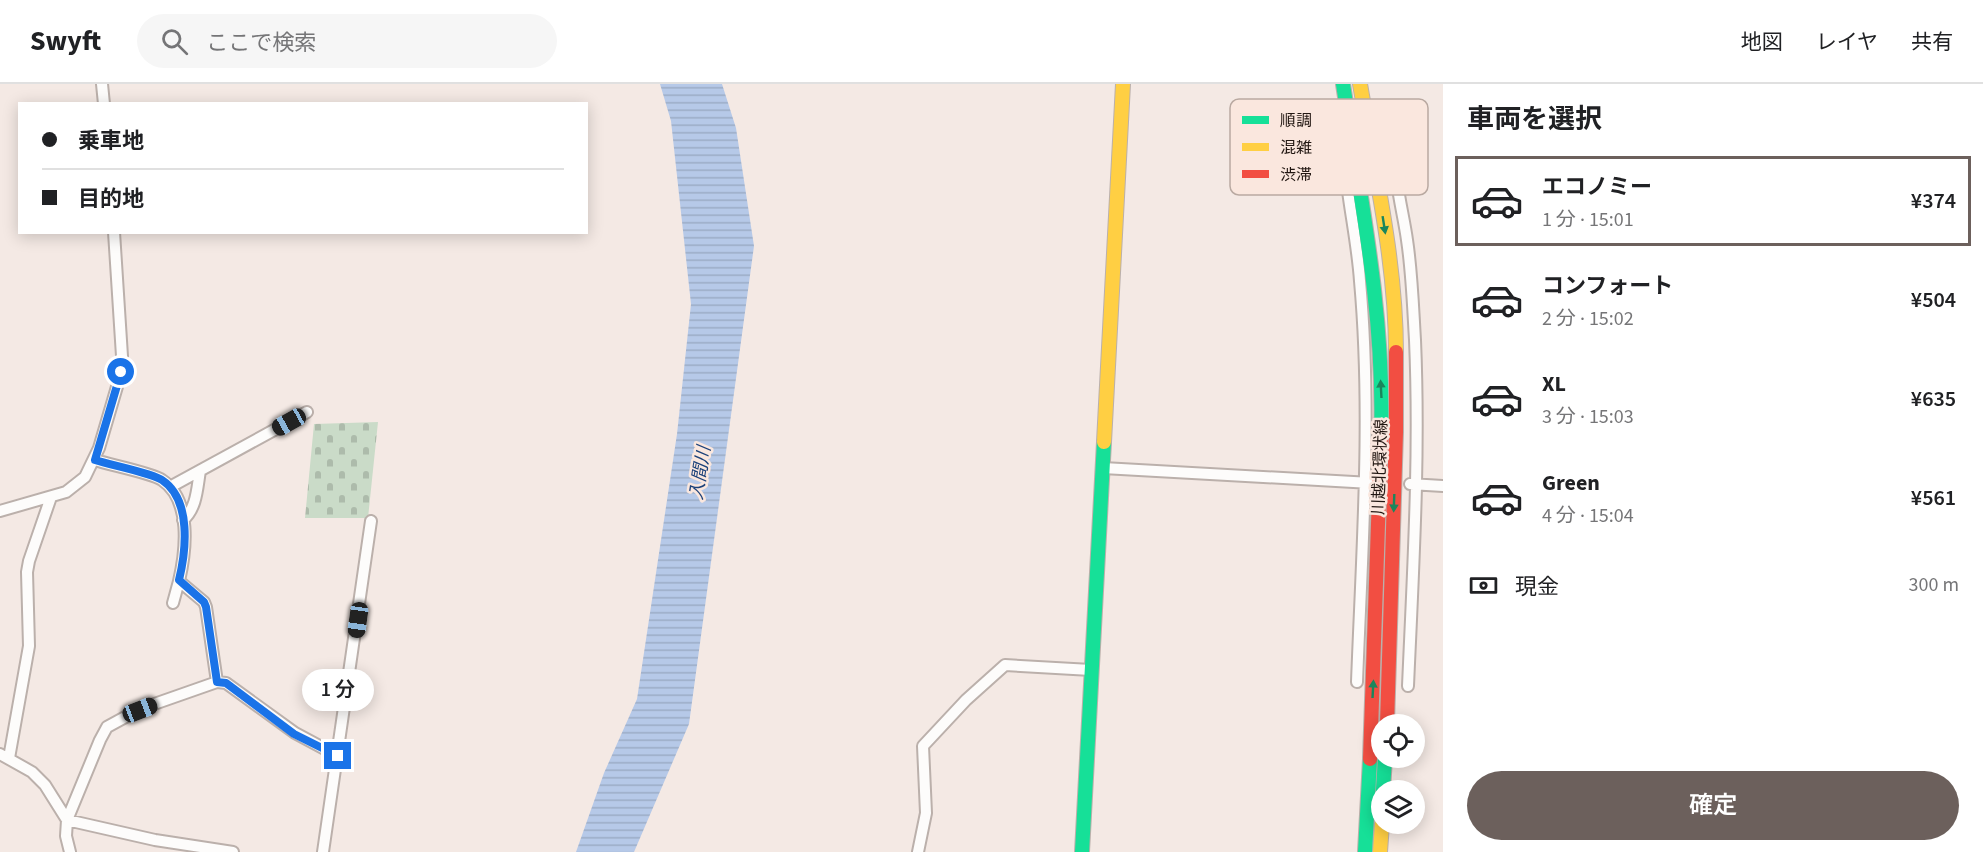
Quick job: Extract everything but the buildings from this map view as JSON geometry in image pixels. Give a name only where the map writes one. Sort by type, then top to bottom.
[{"type":"main road","points":[[1082,852],[1123,84]]},
{"type":"main road","name":"川越北環状線","points":[[1343,84],[1345,99]]},
{"type":"main road","name":"川越北環状線","points":[[1360,84],[1363,99]]},
{"type":"main road","name":"川越北環状線","points":[[1361,195],[1376,295],[1382,412],[1374,683],[1365,852]]},
{"type":"main road","name":"川越北環状線","points":[[1379,195],[1396,310],[1396,432],[1386,714]]},
{"type":"main road","points":[[1380,852],[1381,834]]},
{"type":"street","points":[[102,84],[104,102]]},
{"type":"street","points":[[1349,195],[1360,279],[1366,377],[1368,483],[1357,682]]},
{"type":"street","points":[[1400,195],[1412,282],[1415,351],[1408,686]]},
{"type":"street","points":[[0,511],[66,492],[85,477],[95,460],[121,372],[114,234]]},
{"type":"street","points":[[171,487],[307,412]]},
{"type":"street","points":[[95,460],[160,478],[171,487],[180,507],[185,546],[173,603]]},
{"type":"street","points":[[1103,468],[1368,483]]},
{"type":"street","points":[[183,520],[194,507],[200,471]]},
{"type":"street","points":[[1414,485],[1443,486]]},
{"type":"street","points":[[51,497],[27,572],[29,646],[4,756],[32,772],[45,785],[67,820],[155,840],[233,852]]},
{"type":"street","points":[[323,852],[371,520]]},
{"type":"street","points":[[179,580],[204,602],[206,607],[217,682]]},
{"type":"street","points":[[918,852],[926,813],[923,746],[966,700],[1005,664],[1092,670]]},
{"type":"street","points":[[70,852],[66,836],[67,820],[107,727],[140,710],[217,682],[226,683],[294,734],[338,756]]},
{"type":"green space","points":[[378,422],[368,518],[305,518],[314,424]]},
{"type":"water","name":"入間川","points":[[660,84],[722,84],[736,128],[754,246],[689,724],[634,852],[576,852],[604,773],[637,699],[677,434],[691,304],[671,121]]},
{"type":"traffic: fast","points":[[1343,84],[1345,99]]},
{"type":"traffic: fast","points":[[1361,195],[1379,347],[1381,436]]},
{"type":"traffic: fast","points":[[1082,852],[1104,442]]},
{"type":"traffic: fast","points":[[1365,852],[1370,759]]},
{"type":"traffic: fast","points":[[1384,768],[1384,780]]},
{"type":"traffic: slow","points":[[1104,442],[1123,84]]},
{"type":"traffic: slow","points":[[1360,84],[1363,99]]},
{"type":"traffic: slow","points":[[1380,195],[1389,251],[1396,352]]},
{"type":"traffic: slow","points":[[1380,852],[1381,834]]},
{"type":"traffic: jam","points":[[1387,714],[1396,432],[1396,352]]},
{"type":"traffic: jam","points":[[1370,759],[1381,436]]},
{"type":"route","points":[[121,372],[95,460],[160,478],[171,487],[183,520],[185,546],[179,580],[204,602],[206,607],[217,682],[226,683],[294,734],[338,756]]}]
